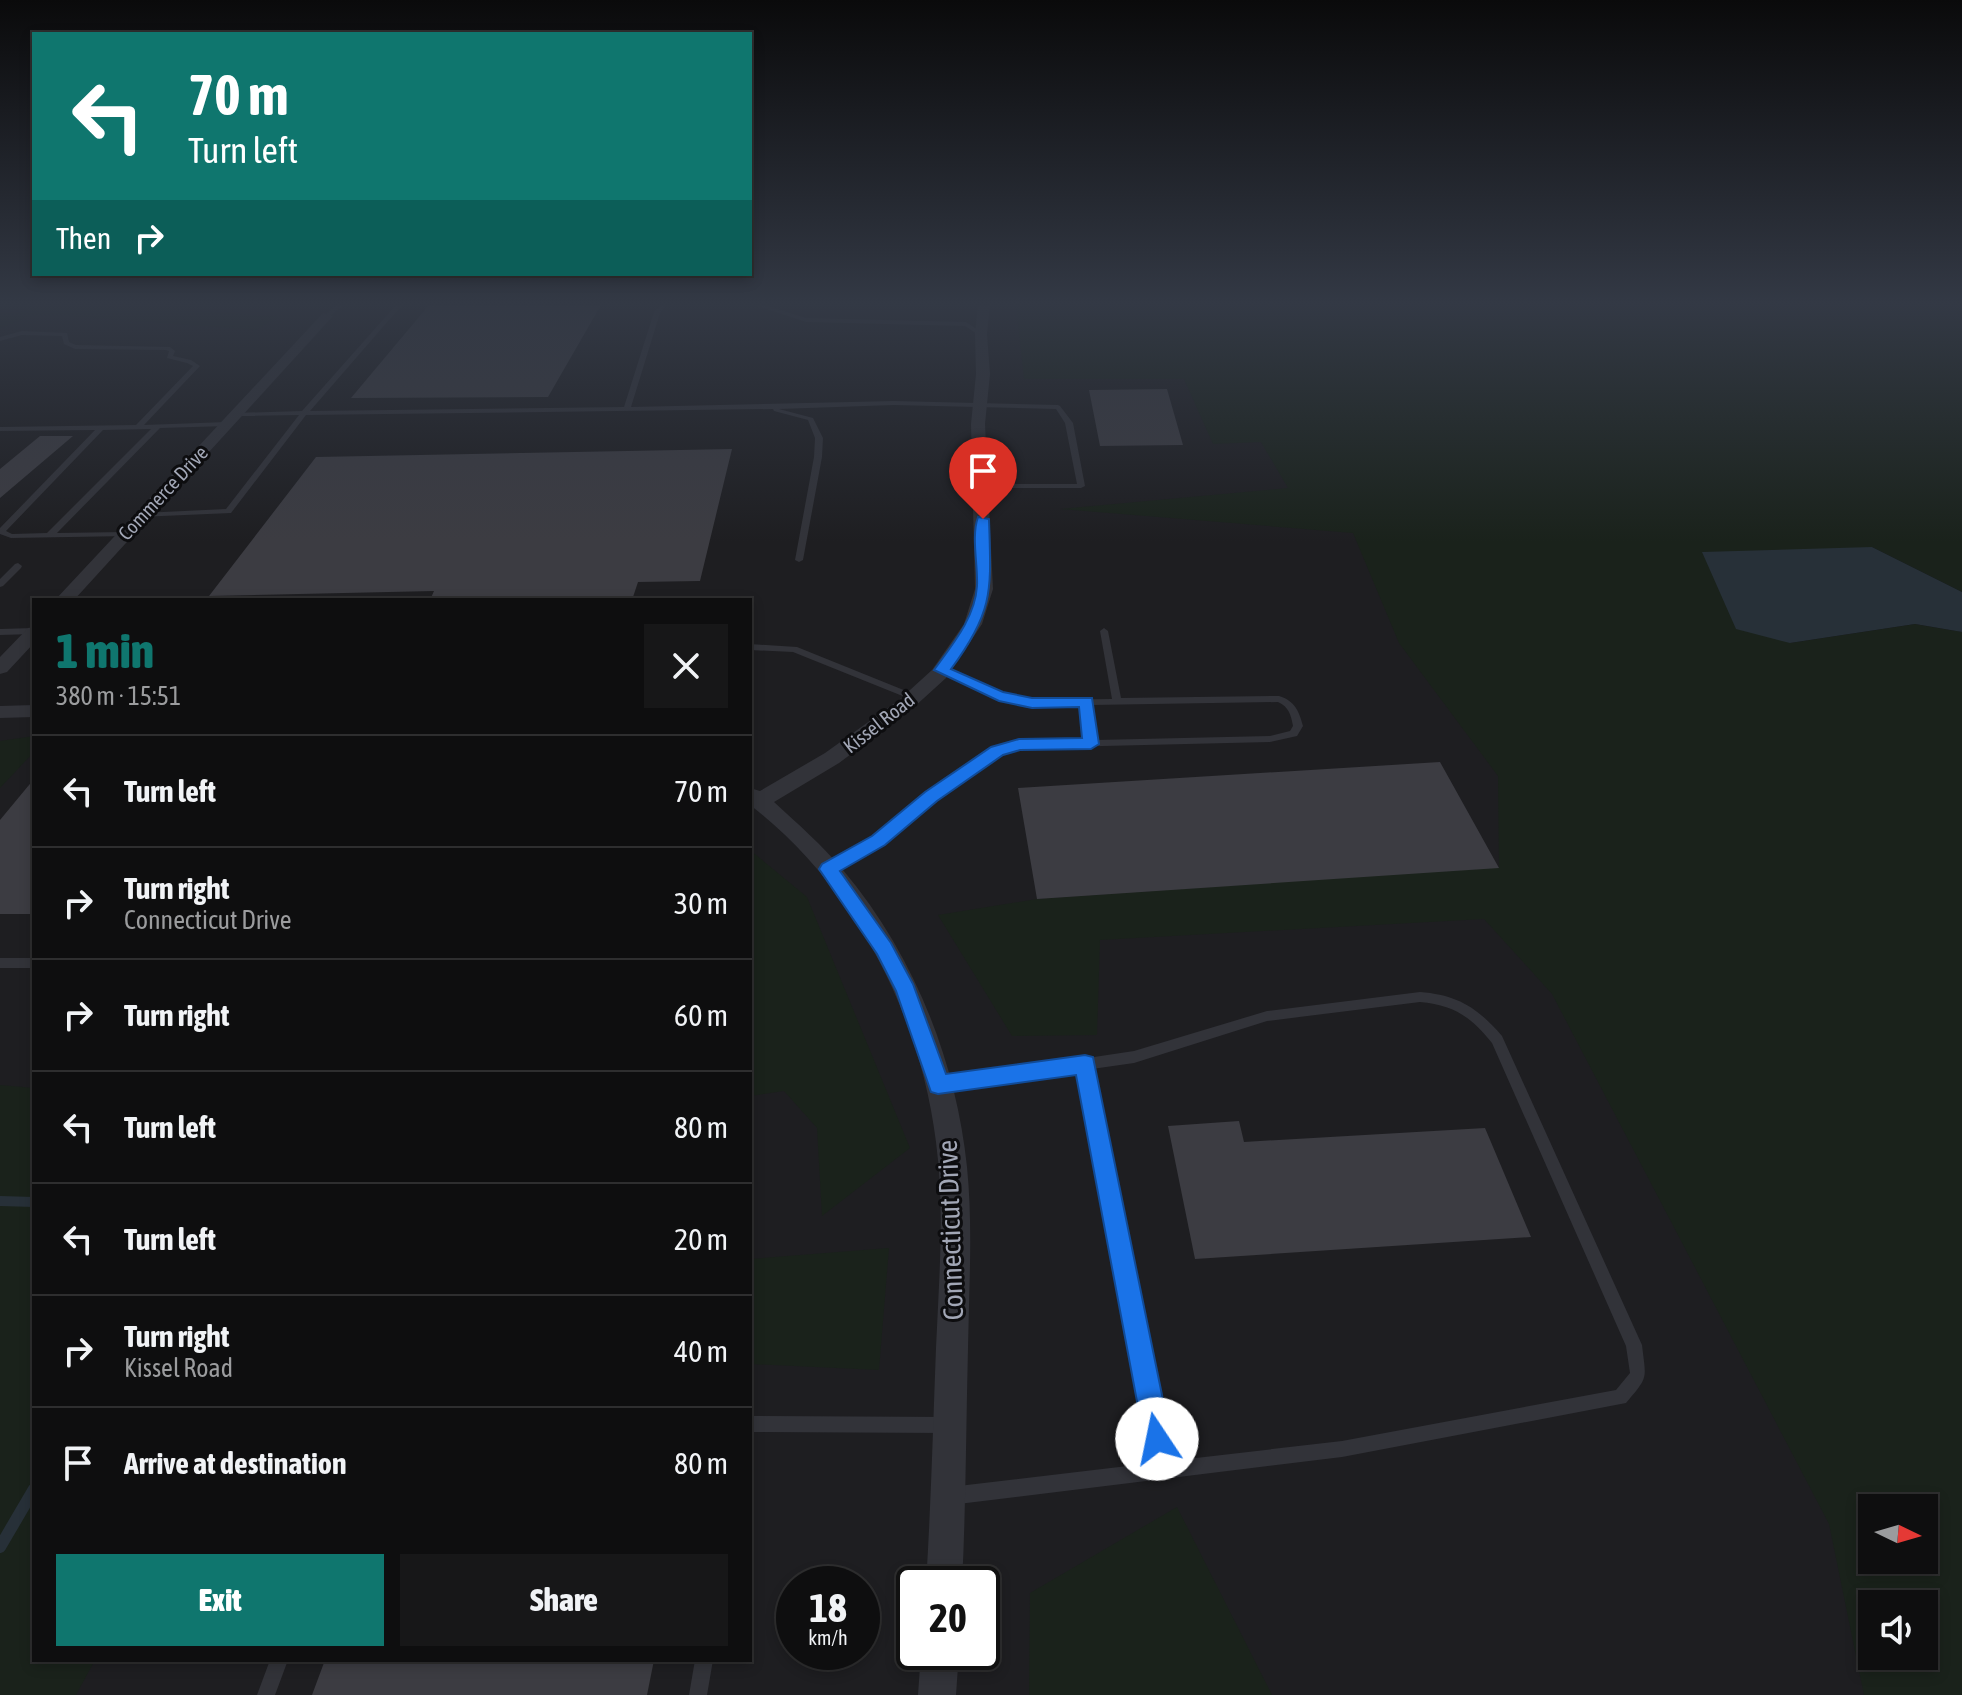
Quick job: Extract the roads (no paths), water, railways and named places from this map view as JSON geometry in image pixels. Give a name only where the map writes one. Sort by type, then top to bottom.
[{"type":"street","name":"Commerce Drive","points":[[66,598],[264,384]]},
{"type":"street","name":"Kissel Road","points":[[755,798],[832,758],[913,697],[942,670],[973,624],[984,589],[980,486],[982,384]]},
{"type":"street","points":[[0,668],[32,634]]},
{"type":"street","points":[[0,712],[32,711]]},
{"type":"street","name":"Connecticut Drive","points":[[755,798],[828,869],[884,949],[906,990],[938,1085],[950,1141],[955,1205],[952,1425],[945,1566]]},
{"type":"street","points":[[937,1695],[939,1670]]},
{"type":"lane","points":[[138,427],[180,384]]},
{"type":"lane","points":[[142,515],[228,511],[330,384]]},
{"type":"lane","points":[[627,409],[635,384]]},
{"type":"lane","points":[[0,429],[158,426],[305,412],[764,407],[863,403],[1058,407],[1069,423],[1081,486],[980,486]]},
{"type":"lane","points":[[764,407],[811,419],[819,438],[799,560]]},
{"type":"lane","points":[[50,535],[158,426]]},
{"type":"lane","points":[[101,428],[1,532],[11,536],[125,534]]},
{"type":"lane","points":[[0,584],[18,566]]},
{"type":"lane","points":[[1104,631],[1117,701]]},
{"type":"lane","points":[[0,632],[32,632]]},
{"type":"lane","points":[[752,647],[794,649],[913,697]]},
{"type":"lane","points":[[828,869],[878,841],[931,796],[997,751],[1019,745],[1270,739],[1293,734],[1298,726],[1295,710],[1279,699],[1032,703],[1010,699],[942,670]]},
{"type":"lane","points":[[1087,702],[1091,744]]},
{"type":"lane","points":[[0,963],[32,963]]},
{"type":"lane","points":[[938,1085],[1134,1057],[1267,1016],[1420,997],[1458,1003],[1478,1016],[1497,1040],[1634,1345],[1638,1376],[1620,1397],[1342,1449],[950,1496]]},
{"type":"lane","points":[[1085,1064],[1163,1471]]},
{"type":"lane","points":[[752,1424],[952,1425]]},
{"type":"lane","points":[[266,1695],[278,1662]]},
{"type":"lane","points":[[698,1695],[704,1662]]},
{"type":"waterway","points":[[0,1201],[32,1202]]},
{"type":"waterway","points":[[0,1547],[32,1492]]}]
